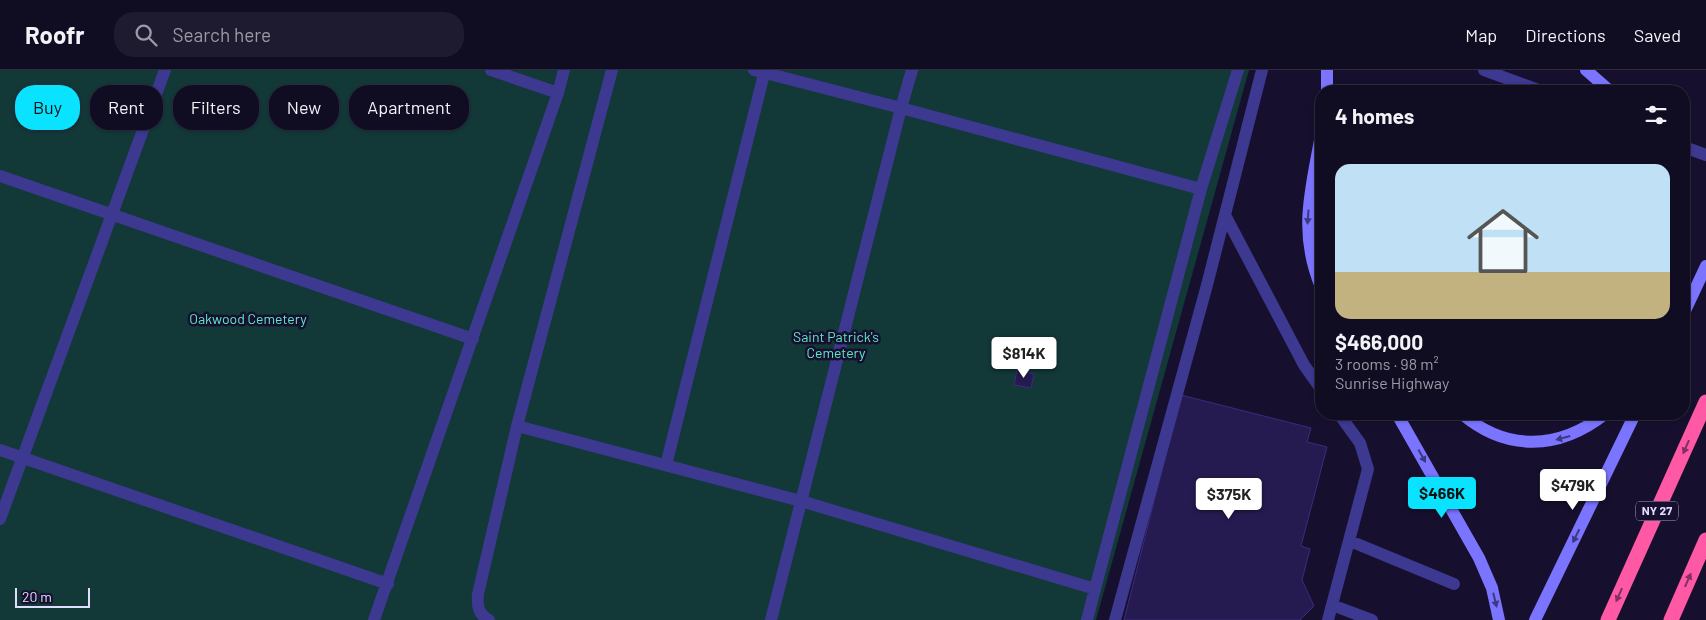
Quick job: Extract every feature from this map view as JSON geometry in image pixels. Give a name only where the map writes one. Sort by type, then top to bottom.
[{"type":"highway","name":"NY 27","points":[[1608,620],[1706,402]]},
{"type":"highway","points":[[1670,620],[1706,540]]},
{"type":"main road","points":[[1327,70],[1327,85]]},
{"type":"main road","points":[[1586,70],[1603,85]]},
{"type":"main road","points":[[1315,173],[1307,226],[1310,258],[1315,271]]},
{"type":"main road","points":[[1690,300],[1706,266]]},
{"type":"main road","points":[[1400,420],[1483,565],[1492,588],[1499,620]]},
{"type":"main road","points":[[1470,420],[1495,435],[1521,441],[1538,442],[1574,434],[1596,420]]},
{"type":"main road","points":[[1535,620],[1632,420]]},
{"type":"street","points":[[0,518],[165,70]]},
{"type":"street","points":[[491,70],[558,93]]},
{"type":"street","points":[[374,620],[558,93],[564,70]]},
{"type":"street","points":[[489,620],[480,612],[477,604],[478,594],[517,426],[612,70]]},
{"type":"street","points":[[771,620],[912,70]]},
{"type":"street","points":[[1087,620],[1201,188],[1238,70]]},
{"type":"street","points":[[1115,620],[1225,215],[1262,70]]},
{"type":"street","points":[[1484,70],[1525,85]]},
{"type":"street","points":[[666,465],[761,71],[1201,188]]},
{"type":"street","points":[[1690,149],[1706,155]]},
{"type":"street","points":[[0,176],[473,339]]},
{"type":"street","points":[[1225,215],[1304,365],[1315,381]]},
{"type":"street","points":[[1328,620],[1368,470],[1360,443],[1343,420]]},
{"type":"street","points":[[517,426],[801,501],[1096,589]]},
{"type":"street","points":[[0,450],[388,584]]},
{"type":"street","points":[[1350,541],[1454,584]]},
{"type":"street","points":[[1332,604],[1372,620]]},
{"type":"green space","points":[[0,70],[1249,70],[1096,620],[0,620]]},
{"type":"building","points":[[1017,370],[1034,374],[1031,388],[1014,385]]},
{"type":"building","points":[[1181,395],[1311,428],[1307,442],[1327,447],[1301,546],[1310,549],[1302,580],[1314,606],[1300,620],[1124,620]]},
{"type":"park label","name":"Oakwood Cemetery","points":[[248,319]]},
{"type":"park label","name":"Saint Patrick's Cemetery","points":[[836,346]]}]
